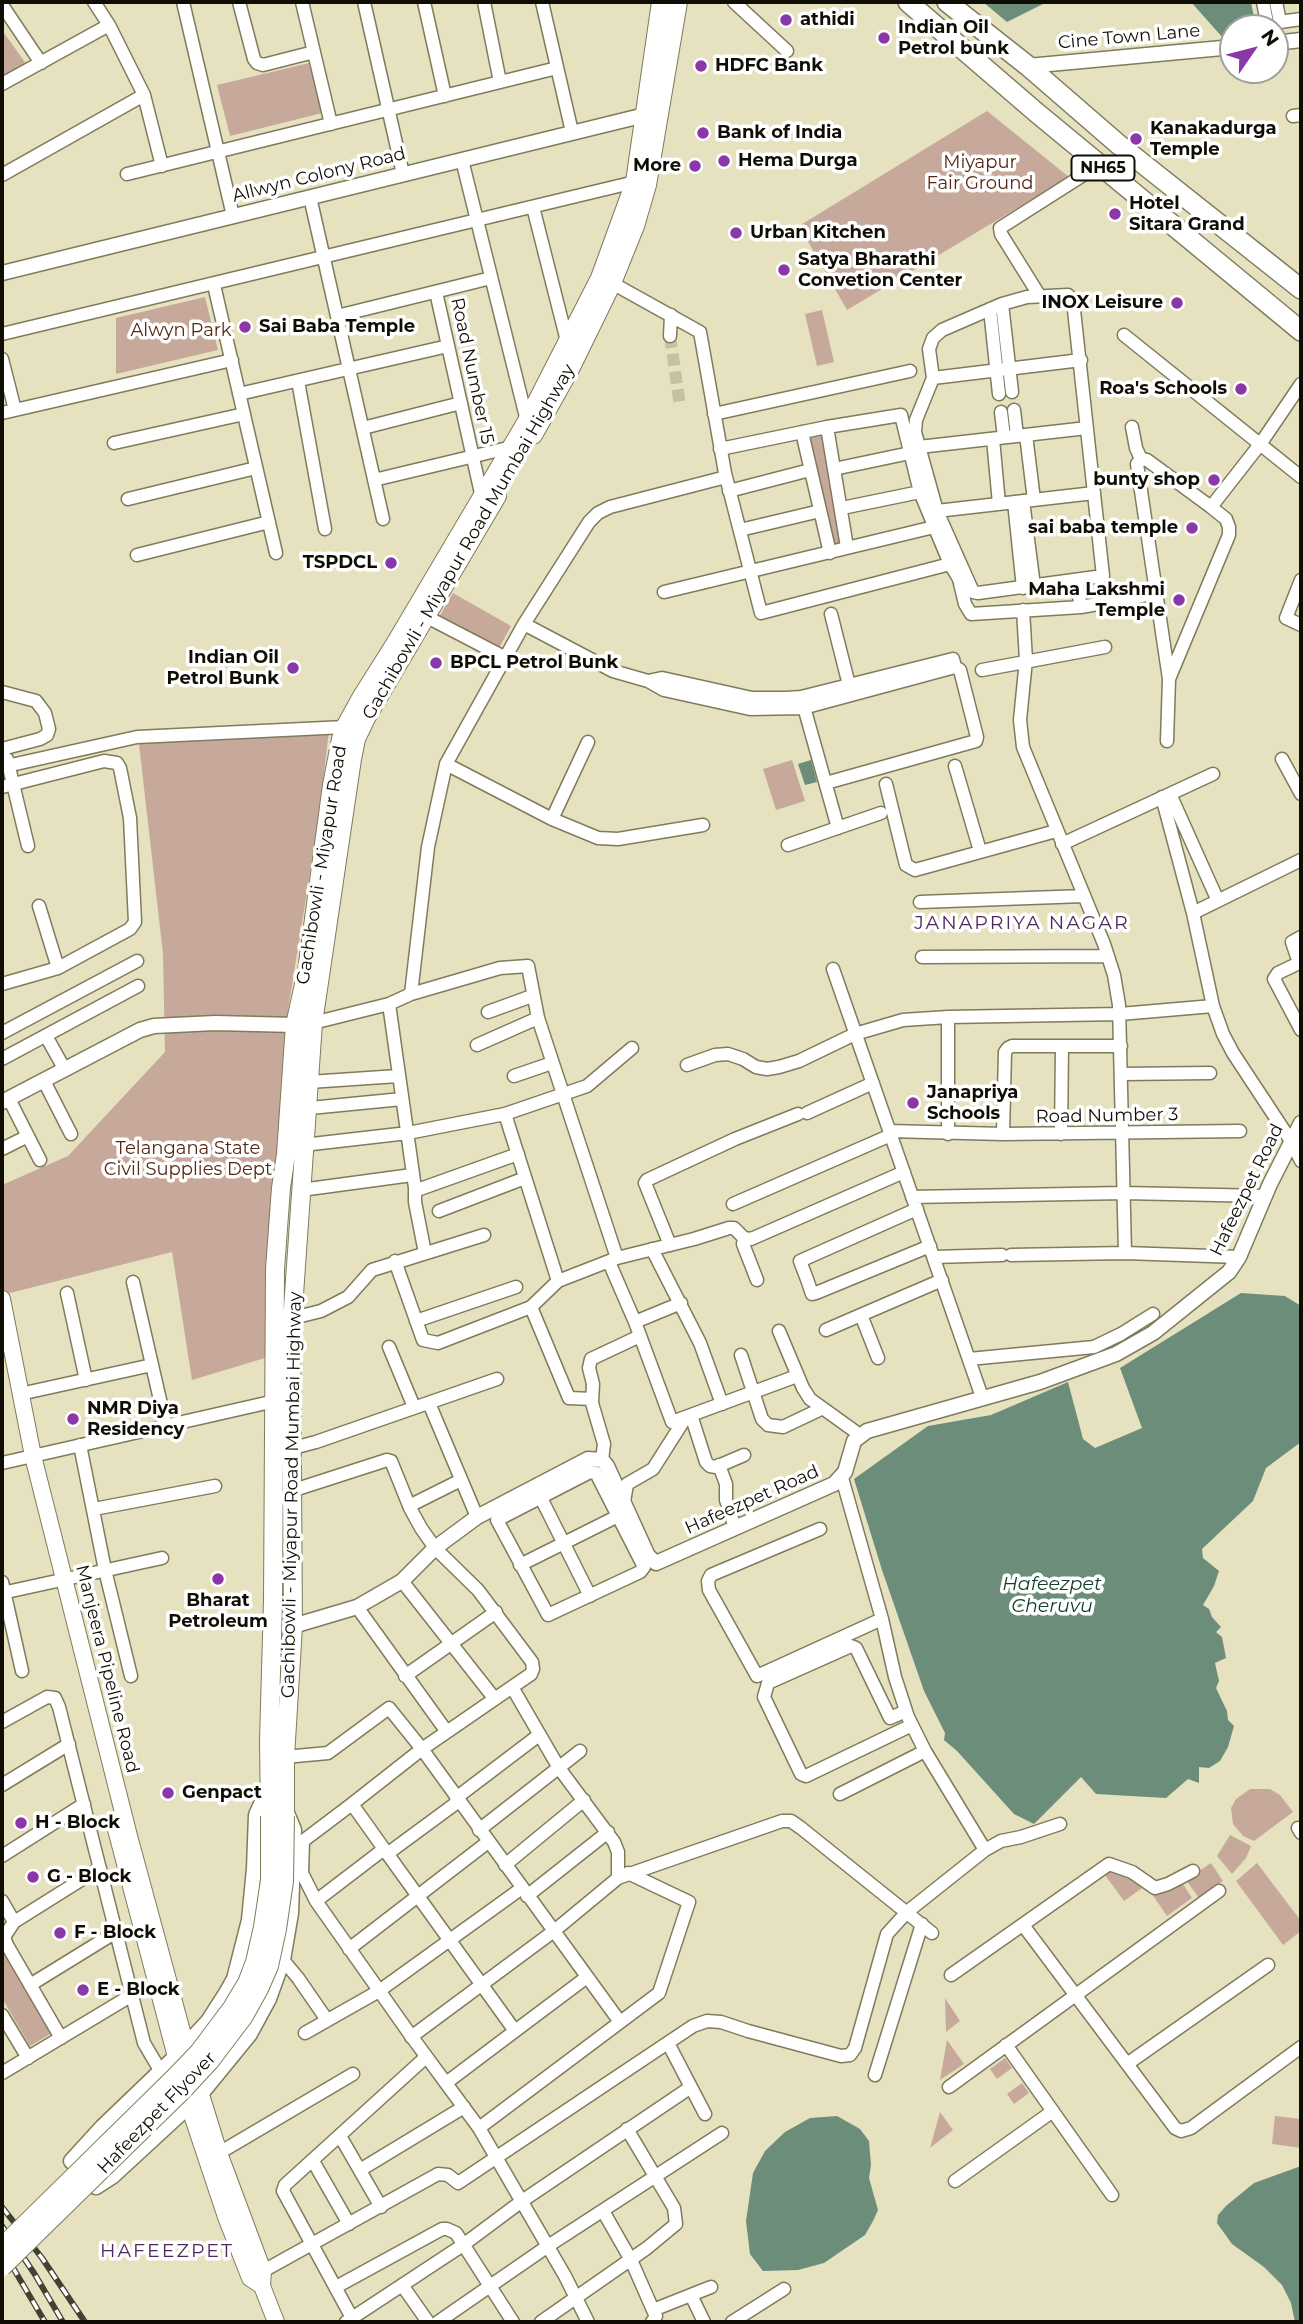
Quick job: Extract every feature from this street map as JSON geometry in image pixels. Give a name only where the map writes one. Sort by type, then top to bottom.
[{"type":"highway","name":"NH65","points":[[908,2],[1099,165],[1301,331]]},
{"type":"highway","name":"NH65","points":[[947,2],[1028,66],[1118,144],[1301,289]]},
{"type":"main road","name":"Gachibowli - Miyapur Road","points":[[278,1810],[269,1741],[273,1634],[275,1269],[298,1109],[304,1024],[317,948],[332,785],[345,727],[527,421],[600,278],[635,182],[661,2]]},
{"type":"main road","name":"Gachibowli - Miyapur Road Mumbai Highway","points":[[317,948],[356,739],[571,367],[612,283],[635,226],[648,185],[678,2]]},
{"type":"main road","name":"Gachibowli - Miyapur Road Mumbai Highway","points":[[278,1810],[285,1757],[293,1626],[291,1337],[304,1143],[298,1109],[309,1082],[304,1024]]},
{"type":"main road","name":"Manjeera Pipeline Road","points":[[2,1299],[29,1457]]},
{"type":"main road","name":"Manjeera Pipeline Road","points":[[2,1344],[131,1868],[168,2031],[181,2051]]},
{"type":"main road","name":"Hafeezpet Flyover","points":[[2,2247],[199,2052],[232,2008],[247,1983],[255,1962],[263,1927],[278,1810]]},
{"type":"main road","name":"Hafeezpet Flyover","points":[[2,2267],[184,2089],[210,2061],[244,2016],[260,1989],[269,1966],[277,1929],[284,1881],[278,1810]]},
{"type":"main road","name":"Manjeera Pipeline Road","points":[[131,1868],[181,2051]]},
{"type":"main road","points":[[181,2051],[201,2094],[258,2278],[276,2322]]},
{"type":"main road","points":[[181,2051],[188,2106],[226,2217],[258,2278]]},
{"type":"street","points":[[94,2],[109,25],[144,95],[162,166]]},
{"type":"street","points":[[183,2],[233,216]]},
{"type":"street","points":[[239,2],[257,63],[263,65],[314,52]]},
{"type":"street","points":[[302,2],[331,124]]},
{"type":"street","points":[[364,2],[403,174]]},
{"type":"street","points":[[424,2],[446,96]]},
{"type":"street","points":[[484,2],[500,82]]},
{"type":"street","points":[[542,2],[572,132]]},
{"type":"street","points":[[734,2],[787,51]]},
{"type":"street","points":[[1276,2],[1280,22],[1301,19],[1301,34]]},
{"type":"street","points":[[2,5],[41,63]]},
{"type":"street","points":[[2,84],[109,25]]},
{"type":"street","name":"Cine Town Lane","points":[[1028,66],[1219,48]]},
{"type":"street","points":[[127,174],[557,68]]},
{"type":"street","points":[[2,175],[144,95]]},
{"type":"street","name":"Allwyn Colony Road","points":[[2,273],[645,115]]},
{"type":"street","points":[[462,160],[527,421]]},
{"type":"street","points":[[1039,295],[1001,234],[1000,228],[1099,165]]},
{"type":"street","points":[[2,334],[635,182]]},
{"type":"street","points":[[310,197],[383,519]]},
{"type":"street","points":[[533,207],[568,345]]},
{"type":"street","points":[[337,316],[491,278]]},
{"type":"street","points":[[612,283],[700,332],[729,491],[761,613],[950,564]]},
{"type":"street","points":[[214,285],[276,553]]},
{"type":"street","name":"Road Number 15","points":[[436,292],[482,498]]},
{"type":"street","points":[[720,449],[901,415],[915,450],[937,511],[973,592],[1102,576],[1081,360],[1072,297],[1068,295],[1039,295],[996,307],[942,330],[933,338],[929,349],[933,378],[916,420],[915,450],[920,492],[950,564],[960,579],[965,604],[971,614],[1081,607],[1157,593]]},
{"type":"street","points":[[996,307],[1005,393]]},
{"type":"street","points":[[670,336],[671,315]]},
{"type":"street","points":[[1124,335],[1301,477]]},
{"type":"street","points":[[239,394],[448,346]]},
{"type":"street","points":[[2,359],[15,410]]},
{"type":"street","points":[[2,413],[232,360]]},
{"type":"street","points":[[933,378],[1081,360]]},
{"type":"street","points":[[714,414],[910,371]]},
{"type":"street","points":[[298,380],[325,529]]},
{"type":"street","points":[[1211,507],[1261,443],[1301,384]]},
{"type":"street","points":[[363,428],[461,403]]},
{"type":"street","points":[[1008,411],[1010,437],[1024,501],[1028,587]]},
{"type":"street","points":[[114,443],[244,414]]},
{"type":"street","points":[[827,427],[847,547]]},
{"type":"street","points":[[1132,427],[1136,448],[1142,459],[1211,507],[1226,519],[1230,527],[1169,679]]},
{"type":"street","points":[[834,469],[915,450],[1087,428]]},
{"type":"street","points":[[802,432],[830,553]]},
{"type":"street","points":[[999,504],[1010,437]]},
{"type":"street","points":[[374,480],[512,447]]},
{"type":"street","points":[[1142,459],[1137,464],[1169,679],[1167,741]]},
{"type":"street","points":[[128,499],[256,468]]},
{"type":"street","points":[[729,491],[810,470]]},
{"type":"street","points":[[411,994],[429,848],[446,764],[524,624],[589,522],[598,513],[610,507],[726,477]]},
{"type":"street","points":[[842,509],[920,492]]},
{"type":"street","points":[[937,511],[1094,493]]},
{"type":"street","points":[[740,530],[820,511]]},
{"type":"street","points":[[136,555],[269,522]]},
{"type":"street","points":[[664,592],[934,527]]},
{"type":"street","points":[[1301,580],[1286,618],[1301,625]]},
{"type":"street","points":[[1076,581],[1081,607]]},
{"type":"street","points":[[1023,610],[1025,662],[1020,720],[1023,747],[1114,975],[1120,1014],[1125,1253]]},
{"type":"street","points":[[831,614],[849,685]]},
{"type":"street","points":[[427,617],[504,657]]},
{"type":"street","points":[[524,624],[613,671],[648,681],[664,690],[750,709],[802,702],[955,667]]},
{"type":"street","points":[[982,670],[1105,647]]},
{"type":"street","points":[[802,702],[849,685],[953,659],[955,667],[960,670],[977,737],[974,743],[826,783]]},
{"type":"street","points":[[2,692],[36,701],[45,713],[49,729],[47,735],[40,739],[3,748],[7,786],[28,846]]},
{"type":"street","points":[[802,702],[838,828]]},
{"type":"street","points":[[5,766],[137,737],[345,727]]},
{"type":"street","points":[[552,819],[588,742]]},
{"type":"street","points":[[1282,759],[1301,794]]},
{"type":"street","points":[[2,984],[58,968],[130,929],[135,922],[131,818],[117,763],[104,761],[7,786]]},
{"type":"street","points":[[446,764],[576,831],[598,838],[618,839],[703,825]]},
{"type":"street","points":[[955,766],[980,851]]},
{"type":"street","points":[[1062,844],[1213,774]]},
{"type":"street","points":[[886,784],[906,865],[915,870],[1056,831]]},
{"type":"street","points":[[1166,796],[1217,901]]},
{"type":"street","points":[[1166,796],[1213,1006],[1233,1053],[1292,1141],[1301,1161]]},
{"type":"street","points":[[788,845],[881,813]]},
{"type":"street","points":[[1193,913],[1301,860]]},
{"type":"street","points":[[920,902],[1084,896]]},
{"type":"street","points":[[39,906],[58,968]]},
{"type":"street","points":[[1301,937],[1292,942],[1300,963],[1278,973],[1274,979],[1301,1030]]},
{"type":"street","points":[[922,957],[1108,956]]},
{"type":"street","points":[[2,1033],[137,961]]},
{"type":"street","points":[[40,1160],[5,1100],[140,1030],[154,1026],[215,1023],[304,1024],[389,1004],[411,994],[500,968],[528,966],[538,1018],[613,1260],[672,1422],[797,1376]]},
{"type":"street","points":[[833,970],[982,1396]]},
{"type":"street","points":[[2,1059],[138,986]]},
{"type":"street","points":[[488,1012],[532,996]]},
{"type":"street","points":[[389,1004],[415,1202],[425,1253]]},
{"type":"street","points":[[687,1065],[715,1055],[728,1054],[767,1069],[799,1061],[855,1034],[904,1020],[1120,1014],[1213,1006]]},
{"type":"street","points":[[948,1017],[948,1134]]},
{"type":"street","points":[[477,1045],[538,1018]]},
{"type":"street","points":[[46,1035],[65,1070]]},
{"type":"street","points":[[1061,1134],[1062,1046]]},
{"type":"street","points":[[1003,1134],[1005,1052],[1008,1048],[1121,1046]]},
{"type":"street","points":[[304,1143],[408,1133],[505,1114],[587,1086],[632,1048]]},
{"type":"street","points":[[514,1076],[552,1063]]},
{"type":"street","points":[[1121,1074],[1210,1073]]},
{"type":"street","points":[[309,1082],[398,1076]]},
{"type":"street","points":[[44,1081],[71,1134]]},
{"type":"street","points":[[670,1245],[646,1180],[735,1139],[873,1083]]},
{"type":"street","points":[[298,1109],[402,1099]]},
{"type":"street","points":[[505,1114],[558,1281]]},
{"type":"street","name":"Hafeezpet Road","points":[[602,1460],[621,1509],[648,1556],[656,1563],[834,1485],[842,1478],[854,1441],[867,1431],[982,1396],[1040,1382],[1116,1354],[1153,1333],[1229,1272],[1239,1257],[1301,1123]]},
{"type":"street","name":"Road Number 3","points":[[890,1133],[1240,1132]]},
{"type":"street","points":[[733,1204],[890,1133]]},
{"type":"street","points":[[2,1149],[28,1136]]},
{"type":"street","points":[[414,1181],[420,1189],[517,1154]]},
{"type":"street","points":[[395,1261],[423,1340],[438,1343],[531,1307],[551,1285],[613,1260],[732,1227],[744,1238],[751,1239],[904,1172]]},
{"type":"street","points":[[439,1211],[525,1178]]},
{"type":"street","points":[[302,1190],[414,1181]]},
{"type":"street","points":[[1239,1257],[1125,1253],[1007,1255],[932,1252],[812,1294],[800,1261],[915,1203],[1124,1193],[1265,1196]]},
{"type":"street","points":[[293,1318],[321,1311],[348,1297],[372,1270],[484,1235]]},
{"type":"street","points":[[744,1238],[743,1244],[757,1280]]},
{"type":"street","points":[[652,1249],[700,1343],[723,1404]]},
{"type":"street","points":[[826,1330],[942,1280]]},
{"type":"street","points":[[133,1282],[166,1426]]},
{"type":"street","points":[[416,1321],[516,1287]]},
{"type":"street","points":[[67,1293],[86,1380]]},
{"type":"street","points":[[635,1322],[681,1303]]},
{"type":"street","points":[[531,1307],[569,1398],[592,1399]]},
{"type":"street","points":[[970,1360],[1094,1347],[1121,1335],[1153,1314]]},
{"type":"street","points":[[861,1315],[878,1358]]},
{"type":"street","points":[[779,1331],[797,1376],[810,1399],[860,1435]]},
{"type":"street","points":[[587,1467],[588,1459],[602,1460],[604,1444],[592,1399],[593,1384],[589,1367],[591,1359],[640,1336]]},
{"type":"street","points":[[389,1347],[414,1407]]},
{"type":"street","points":[[741,1355],[762,1419],[768,1425],[783,1426],[821,1409]]},
{"type":"street","points":[[20,1394],[152,1365]]},
{"type":"street","points":[[293,1448],[497,1379]]},
{"type":"street","points":[[2,1463],[275,1401]]},
{"type":"street","points":[[429,1402],[477,1517]]},
{"type":"street","points":[[689,1416],[706,1462],[710,1466],[744,1455]]},
{"type":"street","points":[[520,1565],[563,1544],[621,1509],[627,1484],[653,1469],[689,1416]]},
{"type":"street","points":[[79,1445],[131,1676]]},
{"type":"street","points":[[291,1491],[387,1460],[394,1465],[410,1506],[435,1548],[478,1590],[533,1662],[531,1674],[422,1749],[303,1840],[302,1873],[316,1901],[349,1949],[479,2128],[548,2246],[588,2322]]},
{"type":"street","points":[[719,1465],[726,1484],[726,1500],[735,1528]]},
{"type":"street","points":[[538,1492],[497,1520],[548,1615],[640,1572],[644,1567],[621,1509],[597,1473],[587,1467]]},
{"type":"street","points":[[293,1626],[357,1607],[402,1581],[435,1548],[477,1517],[538,1492],[587,1467]]},
{"type":"street","points":[[842,1478],[906,1712],[925,1751],[985,1850]]},
{"type":"street","points":[[410,1506],[461,1480]]},
{"type":"street","points":[[94,1509],[215,1486]]},
{"type":"street","points":[[538,1492],[590,1596]]},
{"type":"street","points":[[820,1529],[711,1575],[709,1590],[757,1676],[882,1619]]},
{"type":"street","points":[[22,1671],[2,1589],[162,1558]]},
{"type":"street","points":[[402,1581],[494,1698]]},
{"type":"street","points":[[357,1607],[447,1732]]},
{"type":"street","points":[[405,1676],[496,1612]]},
{"type":"street","points":[[906,1712],[890,1718],[856,1648],[850,1646],[768,1683],[764,1697],[801,1774],[806,1776],[912,1725]]},
{"type":"street","points":[[512,1687],[559,1768],[608,1832],[618,1852],[623,1875]]},
{"type":"street","points":[[2,1722],[47,1697],[55,1698],[144,2043],[161,2072]]},
{"type":"street","points":[[285,1757],[328,1753],[389,1708],[422,1749],[620,2022]]},
{"type":"street","points":[[316,1901],[458,1799],[539,1735]]},
{"type":"street","points":[[2,1785],[69,1744]]},
{"type":"street","points":[[479,1830],[580,1751]]},
{"type":"street","points":[[839,1794],[925,1751]]},
{"type":"street","points":[[505,1865],[584,1800]]},
{"type":"street","points":[[2,1856],[84,1804]]},
{"type":"street","points":[[188,2106],[113,2176],[96,2187],[71,2161],[208,2021],[234,1979],[249,1920],[256,1815],[261,1804],[278,1810],[295,1830],[291,1913],[283,1959],[269,1999],[250,2034],[201,2094]]},
{"type":"street","points":[[352,1804],[515,2031]]},
{"type":"street","points":[[411,2037],[554,1931],[623,1875],[782,1821],[791,1821],[932,1933]]},
{"type":"street","points":[[258,2278],[438,2174],[447,2175],[458,2183],[693,2026],[707,2021],[721,2022],[841,2056],[850,2055],[855,2048],[887,1934],[906,1912],[985,1850],[1001,1841],[1060,1824]]},
{"type":"street","points":[[305,2033],[379,1991],[608,1832]]},
{"type":"street","points":[[349,1949],[488,1842]]},
{"type":"street","points":[[951,1975],[1109,1864],[1132,1871],[1155,1888],[1188,1874],[1174,1865]]},
{"type":"street","points":[[61,2038],[4,1937],[14,1922],[100,1868]]},
{"type":"street","points":[[479,2128],[659,1993],[689,1902],[623,1875]]},
{"type":"street","points":[[949,2087],[1219,1891]]},
{"type":"street","points":[[2,1901],[14,1922]]},
{"type":"street","points":[[876,2075],[922,1924]]},
{"type":"street","points":[[1023,1924],[1175,2128],[1181,2131],[1191,2128],[1301,2047]]},
{"type":"street","points":[[30,1985],[116,1932]]},
{"type":"street","points":[[283,1959],[327,2020]]},
{"type":"street","points":[[1127,2064],[1268,1965]]},
{"type":"street","points":[[446,2083],[587,1977]]},
{"type":"street","points":[[2,2073],[132,1995]]},
{"type":"street","points":[[2,2015],[27,2058]]},
{"type":"street","points":[[668,2043],[705,2114]]},
{"type":"street","points":[[1006,2045],[1112,2195]]},
{"type":"street","points":[[426,2057],[285,2185],[283,2191],[336,2287],[348,2321],[691,2087]]},
{"type":"street","points":[[219,2153],[353,2074]]},
{"type":"street","points":[[360,2170],[464,2107]]},
{"type":"street","points":[[955,2182],[1053,2112]]},
{"type":"street","points":[[541,2322],[631,2260],[676,2224],[674,2208],[627,2129]]},
{"type":"street","points":[[438,2322],[548,2246],[722,2133]]},
{"type":"street","points":[[340,2136],[381,2207]]},
{"type":"street","points":[[313,2161],[349,2224]]},
{"type":"street","points":[[603,2211],[631,2260],[653,2316],[711,2287]]},
{"type":"street","points":[[336,2287],[442,2229],[456,2233],[513,2322]]},
{"type":"street","points":[[402,2285],[428,2322]]},
{"type":"street","points":[[732,2322],[783,2290]]},
{"type":"street","points":[[691,2295],[704,2322]]},
{"type":"green space","points":[[2,30],[29,68],[2,80]]},
{"type":"green space","points":[[309,63],[322,113],[230,136],[217,85]]},
{"type":"green space","name":"Miyapur Fair Ground","points":[[987,111],[1069,177],[847,310],[799,226]]},
{"type":"green space","name":"Alwyn Park","points":[[205,297],[218,350],[116,374],[116,318]]},
{"type":"green space","points":[[822,310],[834,362],[817,366],[805,314]]},
{"type":"green space","points":[[827,427],[847,547],[830,553],[802,432]]},
{"type":"green space","points":[[453,593],[511,626],[498,650],[439,617]]},
{"type":"green space","name":"Telangana State Civil Supplies Dept","points":[[329,731],[318,823],[288,1010],[265,1358],[192,1380],[172,1252],[2,1295],[2,1185],[68,1156],[165,1052],[163,954],[139,744]]},
{"type":"green space","points":[[792,760],[805,801],[776,810],[763,769]]},
{"type":"green space","points":[[1250,1789],[1270,1789],[1280,1795],[1293,1812],[1254,1841],[1243,1836],[1233,1824],[1231,1808],[1236,1799]]},
{"type":"green space","points":[[1230,1835],[1251,1846],[1246,1858],[1232,1874],[1217,1856]]},
{"type":"green space","points":[[1211,1863],[1223,1881],[1199,1898],[1186,1880]]},
{"type":"green space","points":[[1257,1863],[1301,1921],[1301,1931],[1283,1945],[1236,1881]]},
{"type":"green space","points":[[1107,1871],[1126,1874],[1142,1888],[1124,1901],[1105,1875]]},
{"type":"green space","points":[[1181,1881],[1192,1898],[1167,1916],[1150,1891]]},
{"type":"green space","points":[[2,1948],[52,2033],[30,2046],[2,1998]]},
{"type":"green space","points":[[945,1998],[960,2021],[946,2032]]},
{"type":"green space","points":[[947,2040],[964,2064],[940,2080]]},
{"type":"green space","points":[[1005,2058],[1012,2068],[997,2079],[990,2069]]},
{"type":"green space","points":[[1022,2083],[1029,2093],[1014,2104],[1007,2094]]},
{"type":"green space","points":[[940,2112],[953,2130],[930,2148]]},
{"type":"green space","points":[[1275,2116],[1301,2119],[1301,2148],[1272,2144]]},
{"type":"water","points":[[983,2],[1047,2],[1007,22]]},
{"type":"water","points":[[1191,2],[1251,2],[1253,14],[1219,14],[1219,34]]},
{"type":"water","points":[[811,760],[817,782],[805,785],[798,764]]},
{"type":"water","name":"Hafeezpet Cheruvu","points":[[1241,1293],[1285,1296],[1301,1306],[1301,1442],[1266,1468],[1253,1501],[1202,1549],[1203,1558],[1219,1571],[1203,1605],[1209,1609],[1221,1627],[1216,1632],[1222,1637],[1226,1658],[1215,1663],[1219,1681],[1216,1688],[1227,1711],[1228,1720],[1234,1726],[1228,1747],[1220,1761],[1209,1768],[1199,1767],[1199,1783],[1188,1779],[1166,1798],[1096,1794],[1081,1777],[1034,1824],[1014,1814],[944,1740],[945,1733],[924,1691],[854,1479],[928,1426],[991,1415],[1068,1382],[1083,1439],[1095,1448],[1142,1428],[1120,1368]]},
{"type":"water","points":[[837,2116],[860,2129],[869,2141],[869,2178],[878,2210],[873,2221],[865,2235],[824,2263],[798,2270],[763,2271],[750,2254],[746,2221],[753,2173],[765,2151],[785,2132],[810,2118]]},
{"type":"water","points":[[1301,2166],[1301,2322],[1295,2322],[1291,2303],[1282,2285],[1264,2267],[1232,2244],[1217,2223],[1218,2215],[1226,2206],[1254,2183]]},
{"type":"tunnel","points":[[670,336],[680,406]]},
{"type":"railway","points":[[2,2207],[42,2258],[85,2322]]},
{"type":"railway","points":[[2,2226],[63,2322]]},
{"type":"railway","points":[[2,2249],[45,2322]]},
{"type":"place","name":"athidi","points":[[786,20]]},
{"type":"place","name":"Indian Oil Petrol bunk","points":[[884,38]]},
{"type":"place","name":"HDFC Bank","points":[[701,66]]},
{"type":"place","name":"Bank of India","points":[[703,133]]},
{"type":"place","name":"Kanakadurga Temple","points":[[1136,139]]},
{"type":"place","name":"Hema Durga","points":[[724,161]]},
{"type":"place","name":"More","points":[[695,166]]},
{"type":"place","name":"Hotel Sitara Grand","points":[[1115,214]]},
{"type":"place","name":"Urban Kitchen","points":[[736,233]]},
{"type":"place","name":"Satya Bharathi Convetion Center","points":[[784,270]]},
{"type":"place","name":"INOX Leisure","points":[[1177,303]]},
{"type":"place","name":"Sai Baba Temple","points":[[245,327]]},
{"type":"place","name":"Roa's Schools","points":[[1241,389]]},
{"type":"place","name":"bunty shop","points":[[1214,480]]},
{"type":"place","name":"sai baba temple","points":[[1192,528]]},
{"type":"place","name":"TSPDCL","points":[[391,563]]},
{"type":"place","name":"Maha Lakshmi Temple","points":[[1179,600]]},
{"type":"place","name":"BPCL Petrol Bunk","points":[[436,663]]},
{"type":"place","name":"Indian Oil Petrol Bunk","points":[[293,668]]},
{"type":"place","name":"Janapriya Schools","points":[[913,1103]]},
{"type":"place","name":"NMR Diya Residency","points":[[73,1419]]},
{"type":"place","name":"Bharat Petroleum","points":[[218,1579]]},
{"type":"place","name":"Genpact","points":[[168,1793]]},
{"type":"place","name":"H - Block","points":[[21,1823]]},
{"type":"place","name":"G - Block","points":[[33,1877]]},
{"type":"place","name":"F - Block","points":[[60,1933]]},
{"type":"place","name":"E - Block","points":[[83,1990]]},
{"type":"district","name":"JANAPRIYA NAGAR","points":[[1022,923]]},
{"type":"district","name":"HAFEEZPET","points":[[167,2251]]}]
